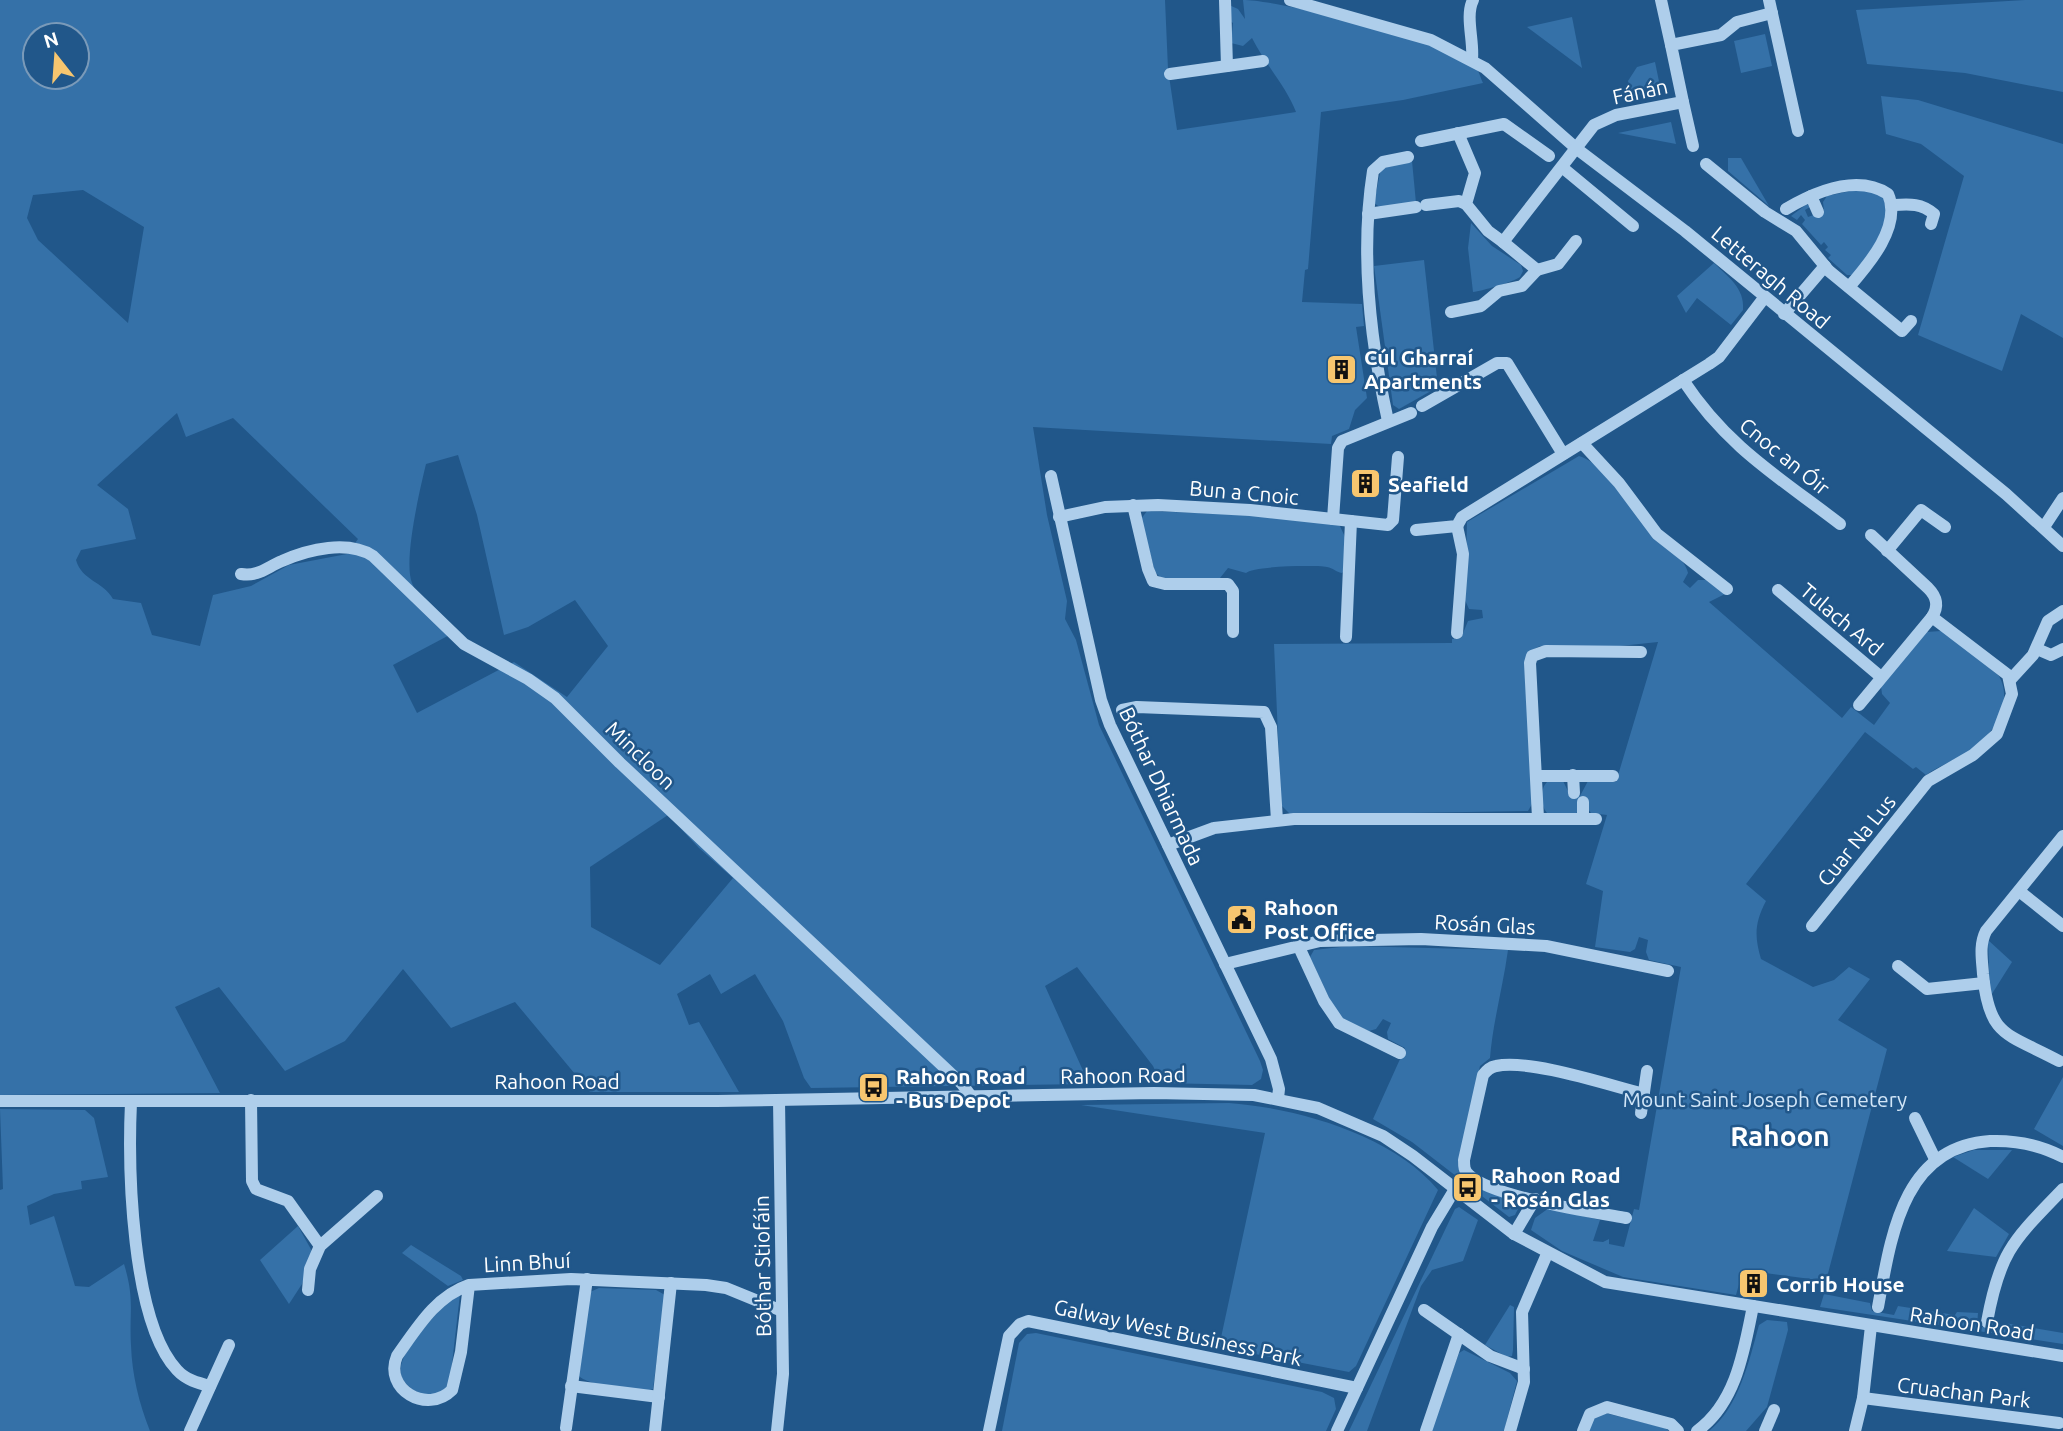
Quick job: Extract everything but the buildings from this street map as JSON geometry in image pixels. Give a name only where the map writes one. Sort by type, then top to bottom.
[{"type":"street","points":[[1225,0],[1227,66]]},
{"type":"street","name":"Letteragh Road","points":[[1293,0],[1431,40],[1472,59],[1577,149],[1685,231],[2044,527],[2063,546]]},
{"type":"street","points":[[1472,59],[1474,44],[1469,12],[1473,0]]},
{"type":"street","name":"Fánán","points":[[1661,0],[1693,146]]},
{"type":"street","name":"Fánán","points":[[1671,45],[1721,35],[1737,22],[1770,7],[1798,131]]},
{"type":"street","points":[[1170,74],[1263,61]]},
{"type":"street","points":[[1788,88],[1804,85]]},
{"type":"street","name":"Fánán","points":[[1503,242],[1594,125],[1604,119],[1683,102]]},
{"type":"street","points":[[1421,141],[1494,125],[1508,125],[1549,156]]},
{"type":"street","points":[[1458,133],[1475,173],[1466,204]]},
{"type":"street","points":[[1388,421],[1367,277],[1368,214],[1375,168],[1383,162],[1408,158]]},
{"type":"street","points":[[1706,164],[1765,212],[1796,231],[1825,266],[1902,331],[1911,321]]},
{"type":"street","points":[[1563,168],[1633,226]]},
{"type":"street","points":[[1786,209],[1811,196],[1840,188],[1865,186],[1878,188],[1888,194],[1893,205],[1880,246],[1849,287]]},
{"type":"street","points":[[1811,196],[1818,212]]},
{"type":"street","points":[[1368,214],[1459,201],[1466,204],[1488,231],[1537,270]]},
{"type":"street","points":[[1893,205],[1916,204],[1926,207],[1934,214],[1931,224]]},
{"type":"street","points":[[1451,312],[1481,306],[1499,291],[1522,286],[1537,270],[1558,264],[1576,241]]},
{"type":"street","points":[[1784,314],[1825,266]]},
{"type":"street","points":[[1457,634],[1463,554],[1457,526],[1462,517],[1719,357],[1764,298]]},
{"type":"street","points":[[1333,519],[1339,444],[1352,434],[1416,409],[1497,363],[1507,363],[1563,454]]},
{"type":"street","name":"Cnoc an Óir","points":[[1683,380],[1713,421],[1743,452],[1840,524]]},
{"type":"street","points":[[1582,443],[1619,483],[1657,534],[1727,589]]},
{"type":"street","name":"Bun a Cnoic","points":[[1059,517],[1133,505],[1238,509],[1390,525],[1393,520],[1398,457]]},
{"type":"street","name":"Bóthar Dhiarmada","points":[[1051,476],[1101,700],[1110,725],[1271,1059],[1279,1089],[1278,1098]]},
{"type":"street","points":[[2044,527],[2063,498]]},
{"type":"street","points":[[1133,505],[1153,581],[1164,584],[1228,584],[1233,591],[1233,632]]},
{"type":"street","points":[[1887,551],[1922,510],[1945,527]]},
{"type":"street","points":[[1346,637],[1351,521]]},
{"type":"street","points":[[1416,530],[1457,526]]},
{"type":"street","points":[[1871,535],[1934,593],[1937,606],[1931,617],[1951,629],[2011,678],[2037,649],[2046,624],[2063,611]]},
{"type":"street","name":"Mincloon","points":[[241,574],[256,574],[283,560],[325,549],[361,548],[373,556],[464,644],[528,679],[555,698],[620,763],[962,1084],[971,1096]]},
{"type":"street","name":"Tulach Ard","points":[[1778,590],[1881,677]]},
{"type":"street","name":"Tulach Ard","points":[[1859,705],[1931,617]]},
{"type":"street","points":[[2037,649],[2051,654],[2063,649]]},
{"type":"street","points":[[1538,818],[1530,663],[1532,656],[1546,651],[1641,652]]},
{"type":"street","name":"Cuar Na Lus","points":[[1812,926],[1930,779],[1973,755],[1997,734],[2010,703],[2011,678]]},
{"type":"street","points":[[1122,710],[1137,707],[1264,712],[1271,727],[1277,820]]},
{"type":"street","points":[[1168,845],[1214,828],[1277,820],[1589,819],[1578,798],[1573,775]]},
{"type":"street","points":[[1536,776],[1613,776]]},
{"type":"street","points":[[2059,1062],[1998,1027],[1988,1010],[1984,983],[1983,937],[2063,836]]},
{"type":"street","points":[[2019,891],[2063,926]]},
{"type":"street","name":"Rosán Glas","points":[[1225,964],[1298,945],[1338,940],[1422,939],[1538,946],[1668,971]]},
{"type":"street","points":[[1298,945],[1324,1001],[1339,1023],[1400,1053]]},
{"type":"street","points":[[1898,966],[1927,989],[1984,983]]},
{"type":"street","points":[[1626,1218],[1535,1199],[1478,1181],[1465,1170],[1474,1114],[1486,1071],[1499,1065],[1522,1067],[1644,1094]]},
{"type":"street","points":[[1641,1113],[1647,1072]]},
{"type":"street","name":"Rahoon Road","points":[[0,1101],[779,1100],[1216,1093],[1278,1098],[1333,1113],[1383,1136],[1514,1234],[1581,1272],[1619,1286],[2063,1356]]},
{"type":"street","points":[[251,1100],[252,1181],[256,1189],[288,1201],[320,1246]]},
{"type":"street","name":"Bóthar Stiofáin","points":[[777,1431],[783,1374],[779,1100]]},
{"type":"street","points":[[131,1102],[136,1234],[143,1290],[155,1333],[167,1357],[190,1380],[210,1387]]},
{"type":"street","points":[[1915,1118],[1935,1159]]},
{"type":"street","points":[[1878,1307],[1899,1219],[1916,1181],[1935,1159],[1964,1146],[1995,1141],[2026,1144],[2063,1157]]},
{"type":"street","points":[[1337,1431],[1432,1227],[1455,1189]]},
{"type":"street","points":[[1987,1322],[1996,1280],[2007,1252],[2020,1233],[2063,1189]]},
{"type":"street","points":[[307,1290],[310,1269],[320,1246],[377,1196]]},
{"type":"street","points":[[1514,1234],[1535,1199]]},
{"type":"street","points":[[1510,1431],[1521,1396],[1524,1369],[1522,1312],[1547,1254]]},
{"type":"street","name":"Linn Bhuí","points":[[469,1285],[461,1352],[452,1390],[430,1401],[414,1398],[404,1391],[398,1380],[394,1366],[397,1356],[439,1302],[453,1290],[469,1285],[587,1279],[671,1283],[726,1288],[782,1311]]},
{"type":"street","name":"Linn Bhuí","points":[[566,1429],[587,1279]]},
{"type":"street","points":[[655,1431],[671,1283]]},
{"type":"street","points":[[1697,1431],[1715,1415],[1733,1383],[1745,1347],[1753,1306]]},
{"type":"street","points":[[1424,1310],[1490,1356],[1524,1369]]},
{"type":"street","name":"Galway West Business Park","points":[[989,1431],[1009,1336],[1020,1324],[1028,1321],[1357,1388]]},
{"type":"street","points":[[1855,1431],[1863,1398],[1871,1326]]},
{"type":"street","points":[[1426,1431],[1459,1334]]},
{"type":"street","points":[[190,1431],[229,1345]]},
{"type":"street","points":[[571,1386],[659,1397]]},
{"type":"street","name":"Cruachan Park","points":[[1863,1398],[2059,1423]]},
{"type":"street","points":[[1583,1431],[1590,1414],[1607,1407],[1671,1424],[1678,1431]]},
{"type":"street","points":[[1765,1431],[1774,1410]]},
{"type":"green space","points":[[0,0],[1165,0],[1168,69],[1177,130],[1296,112],[1252,38],[1243,46],[1231,43],[1233,23],[1229,20],[1229,5],[1238,9],[1245,19],[1243,0],[1292,7],[1401,35],[1460,58],[1477,69],[1483,83],[1403,100],[1321,112],[1308,269],[1305,270],[1302,302],[1362,304],[1364,326],[1356,327],[1367,398],[1355,410],[1349,429],[1332,436],[1331,444],[1033,427],[1047,515],[1067,601],[1065,619],[1076,640],[1099,725],[1260,1061],[1263,1070],[1261,1079],[1252,1085],[1161,1083],[1153,1066],[1077,967],[1045,986],[1089,1084],[811,1088],[804,1078],[783,1021],[755,974],[721,994],[710,974],[677,994],[689,1025],[699,1022],[739,1092],[590,1092],[515,1002],[451,1028],[403,969],[345,1041],[285,1071],[219,987],[175,1007],[220,1093],[0,1095]],"holes":[[[83,190],[144,227],[128,323],[38,240],[27,218],[33,195]],[[177,413],[186,437],[233,418],[358,539],[347,554],[289,565],[251,586],[213,595],[200,646],[152,635],[141,603],[113,599],[104,588],[83,572],[76,560],[81,550],[136,539],[128,509],[97,485]],[[458,455],[477,515],[504,635],[528,627],[575,600],[608,646],[567,697],[514,662],[417,713],[393,665],[457,631],[426,604],[412,583],[410,573],[411,542],[426,464]],[[668,815],[699,848],[733,878],[660,965],[591,927],[590,867]]]},
{"type":"green space","points":[[2063,0],[2063,92],[1965,73],[1867,64],[1856,10]]},
{"type":"green space","points":[[1572,17],[1582,68],[1527,27]]},
{"type":"green space","points":[[1765,34],[1772,66],[1741,73],[1734,41]]},
{"type":"green space","points":[[1655,62],[1661,91],[1632,97],[1628,81],[1637,67]]},
{"type":"green space","points":[[1881,96],[1918,100],[2063,144],[2063,338],[2021,314],[2002,371],[1918,335],[1964,176],[1921,144],[1886,134]]},
{"type":"green space","points":[[1671,122],[1676,144],[1618,133]]},
{"type":"green space","points":[[1728,158],[1741,158],[1769,206],[1728,171]]},
{"type":"green space","points":[[1412,161],[1416,203],[1381,208],[1374,203],[1381,168]]},
{"type":"green space","points":[[1855,190],[1878,192],[1885,197],[1886,219],[1873,249],[1853,275],[1847,275],[1828,258],[1831,255],[1825,250],[1828,247],[1824,242],[1821,245],[1802,224],[1805,220],[1801,215],[1797,220],[1791,216],[1807,204],[1810,207],[1805,210],[1808,217],[1824,211],[1823,202],[1827,196]]},
{"type":"green space","points":[[1471,223],[1492,246],[1521,265],[1523,271],[1520,277],[1473,292],[1468,248]]},
{"type":"green space","points":[[1424,260],[1438,387],[1399,409],[1393,405],[1374,266]]},
{"type":"green space","points":[[1714,263],[1738,289],[1743,302],[1743,310],[1731,325],[1697,298],[1686,313],[1677,296]]},
{"type":"green space","name":"Mount Saint Joseph Cemetery","points":[[1579,456],[1601,470],[1658,541],[1683,563],[1688,573],[1683,582],[1690,588],[1698,580],[1706,580],[1725,594],[1709,602],[1842,718],[1851,707],[1874,725],[1890,703],[1882,694],[1881,686],[1926,632],[1941,631],[1950,634],[1999,676],[2003,685],[2003,705],[1989,733],[1969,752],[1926,775],[1916,767],[1913,769],[1865,732],[1746,884],[1766,901],[1757,929],[1761,959],[1813,987],[1834,980],[1849,967],[1870,979],[1838,1020],[1887,1049],[1826,1281],[1743,1270],[1736,1295],[1623,1277],[1562,1251],[1531,1230],[1535,1218],[1549,1208],[1600,1220],[1593,1241],[1603,1242],[1609,1239],[1609,1244],[1624,1247],[1634,1209],[1639,1210],[1681,967],[1649,960],[1646,952],[1648,940],[1639,937],[1635,949],[1630,952],[1595,947],[1603,891],[1586,884],[1607,815],[1591,813],[1588,809],[1570,815],[1547,813],[1542,797],[1547,782],[1563,781],[1570,795],[1580,796],[1588,781],[1616,782],[1658,642],[1620,646],[1540,646],[1532,650],[1532,804],[1528,811],[1291,815],[1281,805],[1274,644],[1452,643],[1452,639],[1461,638],[1468,621],[1483,618],[1482,610],[1469,609],[1465,600],[1467,522]]},
{"type":"green space","points":[[1147,511],[1251,515],[1339,524],[1345,537],[1345,570],[1342,573],[1327,567],[1297,566],[1259,569],[1246,573],[1228,568],[1220,578],[1161,578],[1155,572],[1141,519]]},
{"type":"green space","points":[[1988,940],[2012,962],[1990,997]]},
{"type":"green space","points":[[1350,946],[1508,950],[1490,1058],[1480,1066],[1458,1162],[1468,1182],[1515,1199],[1519,1207],[1515,1215],[1509,1217],[1412,1142],[1373,1119],[1405,1048],[1388,1039],[1387,1032],[1391,1023],[1383,1019],[1376,1029],[1369,1031],[1343,1019],[1335,1011],[1310,957],[1314,950]]},
{"type":"green space","points":[[2063,1077],[2063,1146],[2034,1129]]},
{"type":"green space","points":[[1229,1103],[1284,1111],[1342,1128],[1396,1154],[1438,1190],[1356,1366],[1349,1372],[1219,1347],[1265,1133],[1081,1105]]},
{"type":"green space","points":[[0,1109],[85,1110],[94,1118],[108,1177],[81,1181],[82,1189],[54,1194],[27,1206],[30,1225],[54,1216],[75,1286],[89,1287],[124,1264],[131,1296],[133,1367],[139,1399],[150,1431],[0,1431],[0,1190],[3,1189]]},
{"type":"green space","points":[[1974,1150],[2012,1150],[1988,1179],[1953,1157]]},
{"type":"green space","points":[[1459,1207],[1478,1220],[1463,1261],[1432,1270],[1421,1286],[1367,1431],[1349,1431],[1455,1209]]},
{"type":"green space","points":[[1974,1208],[2009,1234],[1996,1257],[1947,1251]]},
{"type":"green space","points":[[298,1226],[313,1253],[302,1284],[289,1304],[260,1260]]},
{"type":"green space","points":[[411,1245],[461,1276],[463,1280],[448,1286],[402,1253]]},
{"type":"green space","points":[[599,1288],[656,1290],[665,1295],[653,1389],[615,1388],[593,1383],[579,1376],[590,1292]]},
{"type":"green space","points":[[460,1294],[450,1381],[446,1390],[427,1397],[406,1384],[402,1376],[402,1361],[429,1322]]},
{"type":"green space","points":[[1824,1294],[1870,1303],[1872,1311],[1894,1315],[1898,1306],[1955,1315],[1957,1312],[1978,1313],[1977,1326],[2003,1331],[2005,1323],[2063,1333],[2063,1344],[1820,1307]]},
{"type":"green space","points":[[1510,1305],[1514,1307],[1513,1350],[1512,1356],[1507,1357],[1485,1345]]},
{"type":"green space","points":[[1767,1320],[1787,1322],[1788,1330],[1767,1407],[1746,1431],[1709,1431],[1728,1409],[1735,1396],[1747,1368],[1759,1325]]},
{"type":"green space","points":[[1036,1333],[1322,1392],[1334,1398],[1336,1409],[1326,1431],[1002,1431],[1019,1343],[1027,1334]]},
{"type":"green space","points":[[1464,1350],[1510,1373],[1517,1381],[1504,1431],[1431,1431],[1459,1353]]},
{"type":"green space","points":[[1605,1413],[1669,1431],[1588,1431],[1594,1417]]},
{"type":"place","name":"Cúl Gharraí Apartments","points":[[1341,369]]},
{"type":"place","name":"Seafield","points":[[1365,484]]},
{"type":"place","name":"Rahoon Post Office","points":[[1241,919]]},
{"type":"place","name":"Rahoon Road - Bus Depot","points":[[873,1088]]},
{"type":"place","name":"Rahoon Road - Rosán Glas","points":[[1468,1187]]},
{"type":"place","name":"Corrib House","points":[[1753,1284]]},
{"type":"district","name":"Rahoon","points":[[1780,1135]]}]
